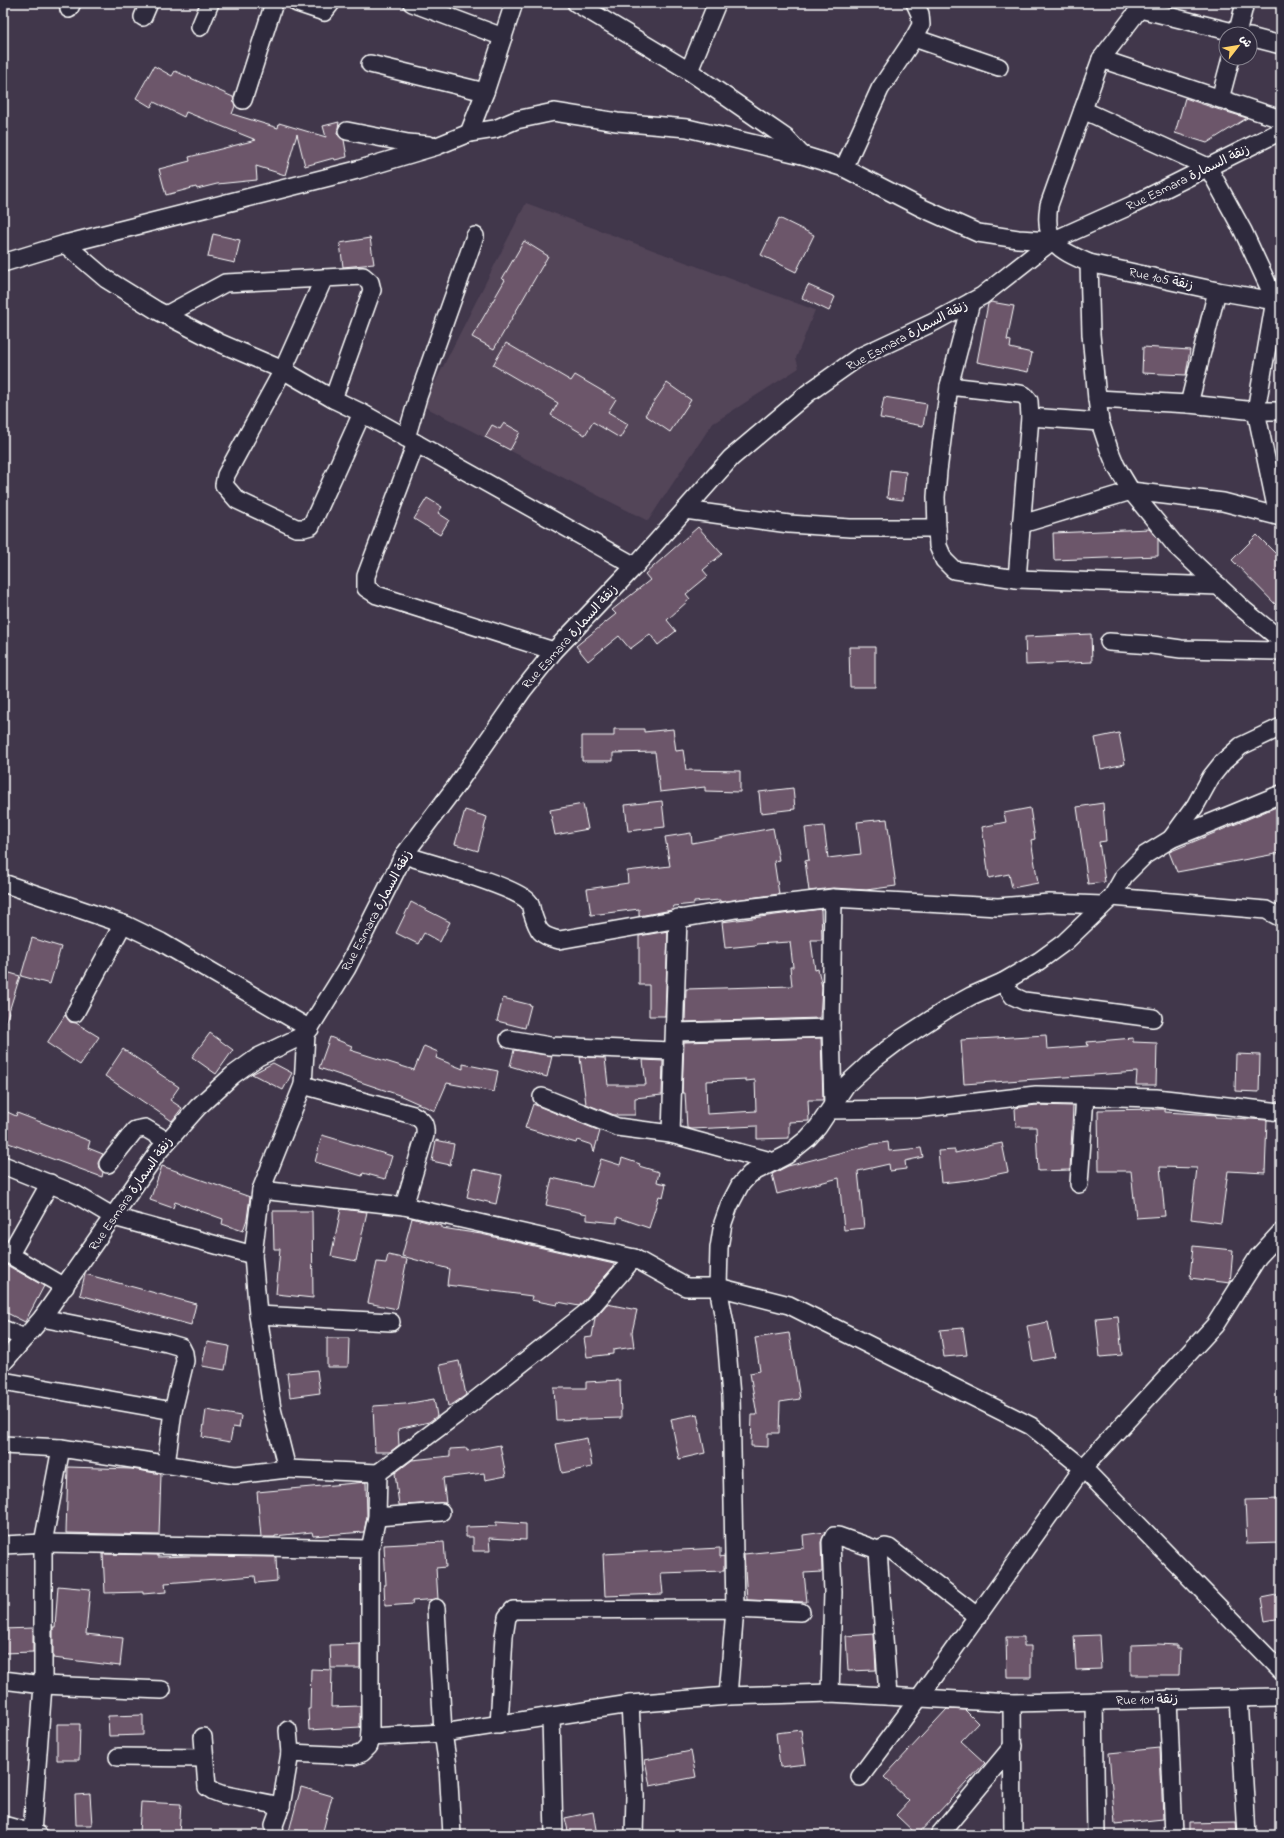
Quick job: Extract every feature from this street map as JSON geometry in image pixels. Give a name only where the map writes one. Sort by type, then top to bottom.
[{"type":"street","points":[[200,27],[210,3]]},
{"type":"street","points":[[243,100],[274,3]]},
{"type":"street","points":[[297,3],[324,12],[331,3]]},
{"type":"street","points":[[412,3],[502,37]]},
{"type":"street","points":[[469,134],[485,92],[514,3]]},
{"type":"street","points":[[576,3],[644,42],[689,71],[786,138],[802,155]]},
{"type":"street","points":[[689,71],[717,3]]},
{"type":"street","points":[[844,168],[880,89],[921,25],[920,14],[915,3]]},
{"type":"street","points":[[1242,26],[1245,3]]},
{"type":"street","points":[[3,263],[65,244],[357,170],[437,146],[469,134],[495,129],[516,120],[554,112],[617,122],[687,128],[802,155],[844,168],[913,204],[978,233],[1018,239],[1052,241],[1046,221],[1049,204],[1101,59],[1142,6],[1218,27]]},
{"type":"street","points":[[914,38],[999,67]]},
{"type":"street","points":[[1258,39],[1281,45]]},
{"type":"street","points":[[1101,59],[1281,119]]},
{"type":"street","points":[[370,64],[485,92]]},
{"type":"street","points":[[1220,99],[1229,66]]},
{"type":"street","points":[[1022,524],[1131,491],[1223,502],[1280,516],[1256,411],[1278,301],[1243,230],[1208,167],[1083,110]]},
{"type":"street","points":[[347,131],[408,143],[437,146]]},
{"type":"street","name":"Rue Esmara زنقة السمارة","points":[[3,1363],[42,1318],[65,1287],[167,1141],[198,1107],[233,1075],[258,1057],[308,1031],[348,968],[404,855],[456,786],[522,690],[554,651],[635,566],[731,458],[808,393],[859,357],[934,322],[982,296],[1052,241],[1132,205],[1281,131]]},
{"type":"street","points":[[475,236],[418,397],[411,441],[366,576],[366,588],[377,595],[554,651]]},
{"type":"street","name":"Rue 105 زنقة","points":[[1052,241],[1069,255],[1089,263],[1217,291],[1278,301]]},
{"type":"street","points":[[65,244],[106,279],[166,315],[220,343],[283,370],[635,566]]},
{"type":"street","points":[[1089,263],[1091,334],[1097,399],[1100,422],[1109,449],[1131,491],[1176,546],[1244,610],[1281,640]]},
{"type":"street","points":[[166,315],[225,283],[363,276],[370,282],[372,290],[333,399]]},
{"type":"street","points":[[324,278],[283,370],[226,475],[224,485],[237,500],[296,528],[311,526],[362,413]]},
{"type":"street","points":[[1189,404],[1217,291]]},
{"type":"street","points":[[970,302],[948,386],[936,497],[938,546],[941,555],[954,570],[1018,579],[1219,586]]},
{"type":"street","points":[[948,386],[1024,395],[1030,401],[1018,579]]},
{"type":"street","points":[[1097,399],[1189,404],[1256,411],[1281,411]]},
{"type":"street","points":[[1030,417],[1100,422]]},
{"type":"street","points":[[685,510],[789,524],[850,528],[937,528]]},
{"type":"street","points":[[1109,642],[1181,649],[1281,651]]},
{"type":"street","points":[[1171,839],[1195,806],[1211,777],[1223,762],[1241,746],[1281,727]]},
{"type":"street","points":[[728,1696],[735,1609],[731,1396],[725,1324],[718,1288],[719,1248],[723,1223],[729,1206],[740,1185],[750,1174],[787,1155],[808,1138],[832,1108],[846,1085],[856,1075],[901,1039],[949,1008],[971,996],[1003,982],[1039,961],[1064,942],[1108,901],[1124,876],[1145,855],[1171,839],[1281,794]]},
{"type":"street","points":[[404,855],[496,885],[524,898],[531,906],[539,931],[547,937],[559,940],[736,909],[833,898],[998,907],[1049,903],[1108,901],[1266,910],[1281,918]]},
{"type":"street","points":[[3,883],[122,924],[161,942],[308,1031],[303,1085],[261,1190],[252,1255],[258,1315],[272,1409],[287,1469]]},
{"type":"street","points":[[832,1108],[831,1028],[833,898]]},
{"type":"street","points":[[671,1134],[672,1051],[675,1032],[678,918]]},
{"type":"street","points":[[75,1013],[122,924]]},
{"type":"street","points":[[1003,982],[1013,996],[1024,1001],[1153,1018]]},
{"type":"street","points":[[675,1032],[831,1028]]},
{"type":"street","points":[[509,1039],[550,1046],[672,1051]]},
{"type":"street","points":[[303,1085],[412,1115],[424,1122],[426,1126],[425,1135],[404,1206]]},
{"type":"street","points":[[832,1108],[916,1110],[1036,1095],[1156,1098],[1281,1112]]},
{"type":"street","points":[[1079,1184],[1085,1096]]},
{"type":"street","points":[[542,1097],[617,1126],[671,1134],[774,1162]]},
{"type":"street","points":[[108,1164],[135,1130],[145,1128],[167,1141]]},
{"type":"street","points":[[3,1165],[75,1194],[114,1216],[252,1255]]},
{"type":"street","points":[[50,1183],[6,1252],[65,1287]]},
{"type":"street","points":[[261,1190],[404,1206],[634,1258],[686,1287],[718,1288],[789,1305],[1031,1426],[1083,1468],[1281,1672]]},
{"type":"street","points":[[860,1776],[978,1617],[1083,1468],[1215,1325],[1258,1257],[1281,1232]]},
{"type":"street","points":[[3,1445],[61,1448],[235,1475],[287,1469],[378,1473],[464,1409],[588,1312],[634,1258]]},
{"type":"street","points":[[258,1315],[391,1322]]},
{"type":"street","points":[[42,1318],[158,1340],[180,1348],[184,1353],[185,1361],[173,1411],[166,1465]]},
{"type":"street","points":[[3,1329],[25,1338]]},
{"type":"street","points":[[3,1381],[173,1411]]},
{"type":"street","points":[[3,1825],[36,1834],[43,1685],[43,1543],[61,1448]]},
{"type":"street","points":[[290,1753],[354,1756],[362,1753],[369,1746],[370,1549],[377,1517],[378,1473]]},
{"type":"street","points":[[377,1517],[441,1512]]},
{"type":"street","points":[[830,1693],[833,1592],[832,1538],[838,1536],[878,1550],[885,1547],[889,1548],[978,1617]]},
{"type":"street","points":[[3,1545],[43,1543],[370,1549]]},
{"type":"street","points":[[878,1550],[888,1696]]},
{"type":"street","points":[[436,1608],[443,1732],[448,1766],[452,1835]]},
{"type":"street","points":[[499,1725],[504,1636],[507,1617],[513,1610],[735,1609],[802,1612]]},
{"type":"street","points":[[3,1680],[43,1685],[162,1690]]},
{"type":"street","name":"Rue 101 زنقة","points":[[370,1737],[443,1732],[499,1725],[630,1704],[728,1696],[830,1693],[1012,1703],[1281,1697]]},
{"type":"street","points":[[1239,1698],[1247,1835]]},
{"type":"street","points":[[1168,1699],[1174,1835]]},
{"type":"street","points":[[1094,1701],[1096,1835]]},
{"type":"street","points":[[1012,1703],[1013,1835]]},
{"type":"street","points":[[630,1704],[635,1796],[634,1835]]},
{"type":"street","points":[[551,1717],[554,1835]]},
{"type":"street","points":[[275,1835],[274,1824],[281,1806],[290,1753],[288,1730]]},
{"type":"street","points":[[203,1736],[207,1787],[213,1792],[281,1806]]},
{"type":"street","points":[[939,1835],[1013,1746]]},
{"type":"street","points":[[118,1757],[205,1758]]},
{"type":"shaded area","points":[[526,203],[815,310],[796,358],[799,368],[712,424],[648,521],[423,406]]},
{"type":"building","points":[[154,66],[172,76],[175,71],[233,97],[235,106],[232,114],[278,128],[279,123],[326,137],[323,126],[339,122],[337,134],[344,140],[347,157],[335,160],[334,158],[305,166],[297,134],[285,175],[256,166],[257,180],[217,184],[197,189],[196,187],[166,195],[159,169],[190,161],[189,157],[256,140],[186,112],[184,117],[154,102],[151,107],[136,98]]},
{"type":"building","points":[[1185,98],[1247,118],[1207,143],[1175,133]]},
{"type":"building","points":[[779,218],[814,235],[796,272],[761,255]]},
{"type":"building","points":[[213,234],[240,240],[235,263],[208,257]]},
{"type":"building","points":[[370,238],[374,264],[343,267],[340,243]]},
{"type":"building","points":[[524,241],[548,256],[494,349],[472,337],[505,280],[502,279]]},
{"type":"building","points":[[808,285],[835,297],[829,311],[802,298]]},
{"type":"building","points":[[991,302],[1014,306],[1007,340],[1011,341],[1010,348],[1032,353],[1028,372],[977,362],[988,304]]},
{"type":"building","points":[[506,343],[571,381],[575,375],[616,399],[608,412],[628,424],[620,438],[593,422],[585,435],[551,415],[558,403],[493,365]]},
{"type":"building","points":[[1143,347],[1190,350],[1186,375],[1142,373]]},
{"type":"building","points":[[667,383],[691,400],[670,432],[645,415]]},
{"type":"building","points":[[884,397],[927,404],[923,426],[880,418]]},
{"type":"building","points":[[504,423],[520,432],[510,450],[485,437],[492,425],[500,429]]},
{"type":"building","points":[[890,470],[906,472],[903,500],[887,498]]},
{"type":"building","points":[[427,498],[442,507],[438,513],[449,520],[440,535],[414,519]]},
{"type":"building","points":[[698,527],[722,554],[703,570],[708,576],[686,594],[690,599],[667,620],[676,631],[658,645],[650,634],[630,649],[619,636],[588,661],[576,646],[616,614],[612,610],[650,580],[645,574]]},
{"type":"building","points":[[1149,529],[1158,539],[1158,556],[1054,560],[1053,533]]},
{"type":"building","points":[[1257,535],[1281,559],[1281,610],[1232,560]]},
{"type":"building","points":[[1091,634],[1092,662],[1026,665],[1025,637]]},
{"type":"building","points":[[849,647],[875,647],[875,687],[850,687]]},
{"type":"building","points":[[614,729],[644,729],[644,732],[673,729],[676,751],[683,750],[686,770],[740,771],[740,792],[705,791],[705,787],[660,792],[655,752],[613,753],[613,761],[582,761],[582,736],[614,736]]},
{"type":"building","points":[[1119,733],[1125,764],[1101,769],[1095,738]]},
{"type":"building","points":[[793,788],[795,809],[761,813],[759,792]]},
{"type":"building","points":[[662,801],[665,827],[628,831],[625,805]]},
{"type":"building","points":[[1103,803],[1106,841],[1099,842],[1105,882],[1088,884],[1077,807]]},
{"type":"building","points":[[583,804],[588,829],[555,835],[550,810]]},
{"type":"building","points":[[1281,805],[1281,853],[1177,872],[1169,852]]},
{"type":"building","points":[[1030,808],[1035,839],[1031,840],[1038,883],[1012,888],[1009,874],[989,878],[982,827],[1006,822],[1004,813]]},
{"type":"building","points":[[465,810],[487,817],[478,851],[455,844]]},
{"type":"building","points":[[887,819],[896,886],[866,890],[833,888],[809,891],[805,861],[809,860],[805,828],[824,826],[828,858],[861,854],[857,822]]},
{"type":"building","points":[[773,828],[779,860],[774,861],[779,894],[720,902],[720,900],[694,902],[694,904],[674,906],[672,910],[639,916],[639,909],[591,915],[587,889],[628,883],[627,871],[670,866],[665,837],[691,833],[692,843]]},
{"type":"building","points":[[411,902],[450,922],[440,942],[424,933],[418,944],[396,933]]},
{"type":"building","points":[[821,909],[822,940],[811,940],[815,970],[818,969],[822,987],[820,1018],[685,1022],[686,989],[792,986],[790,967],[793,967],[790,942],[725,948],[722,922]]},
{"type":"building","points":[[668,931],[665,1016],[649,1016],[649,985],[639,985],[639,936]]},
{"type":"building","points":[[32,938],[61,947],[50,984],[21,976]]},
{"type":"building","points":[[3,971],[20,976],[6,1021],[3,1021]]},
{"type":"building","points":[[503,998],[531,1005],[525,1028],[497,1021]]},
{"type":"building","points":[[65,1015],[70,1022],[76,1023],[99,1037],[80,1065],[47,1043]]},
{"type":"building","points":[[210,1033],[233,1050],[216,1074],[192,1057]]},
{"type":"building","points":[[1046,1035],[1047,1049],[1088,1046],[1087,1042],[1133,1038],[1133,1042],[1157,1043],[1156,1085],[1136,1085],[1137,1072],[964,1084],[961,1040]]},
{"type":"building","points":[[330,1037],[352,1046],[350,1050],[414,1070],[424,1046],[438,1052],[436,1058],[463,1069],[463,1064],[498,1071],[494,1092],[447,1083],[435,1111],[399,1095],[319,1068]]},
{"type":"building","points":[[821,1038],[823,1100],[808,1100],[809,1121],[789,1122],[789,1138],[757,1139],[757,1126],[687,1128],[685,1093],[682,1093],[684,1042]],"holes":[[[746,1079],[746,1081],[755,1080],[756,1111],[707,1114],[706,1081]]]},
{"type":"building","points":[[123,1049],[179,1087],[170,1100],[182,1108],[172,1121],[105,1076]]},
{"type":"building","points":[[514,1050],[552,1056],[547,1077],[510,1066]]},
{"type":"building","points":[[1236,1054],[1260,1055],[1259,1092],[1235,1091]]},
{"type":"building","points":[[580,1057],[605,1058],[608,1085],[646,1085],[643,1060],[663,1061],[662,1095],[635,1098],[635,1115],[614,1115],[586,1104]]},
{"type":"building","points":[[273,1063],[292,1073],[283,1090],[252,1074]]},
{"type":"building","points":[[533,1104],[600,1131],[594,1152],[592,1145],[577,1140],[576,1143],[525,1128]]},
{"type":"building","points":[[1036,1105],[1073,1106],[1070,1170],[1038,1171],[1036,1127],[1016,1127],[1015,1108]]},
{"type":"building","points":[[1165,1109],[1165,1112],[1267,1120],[1265,1173],[1228,1171],[1221,1223],[1191,1219],[1197,1168],[1160,1167],[1165,1216],[1136,1218],[1131,1171],[1099,1171],[1098,1110]]},
{"type":"building","points":[[3,1110],[16,1116],[17,1113],[90,1141],[88,1148],[103,1154],[98,1163],[99,1168],[103,1172],[102,1177],[3,1141]]},
{"type":"building","points":[[322,1135],[392,1156],[385,1179],[363,1173],[362,1176],[315,1162]]},
{"type":"building","points":[[436,1140],[454,1144],[450,1165],[432,1161]]},
{"type":"building","points":[[888,1142],[889,1151],[921,1148],[923,1157],[905,1161],[906,1169],[890,1171],[889,1164],[858,1171],[864,1228],[844,1230],[839,1178],[777,1194],[772,1174],[788,1166],[874,1144]]},
{"type":"building","points":[[1002,1143],[1008,1172],[969,1180],[941,1183],[938,1151],[955,1150],[955,1153]]},
{"type":"building","points":[[622,1158],[640,1164],[639,1166],[659,1172],[657,1182],[666,1184],[663,1197],[659,1196],[649,1228],[617,1217],[617,1223],[587,1220],[587,1214],[546,1205],[552,1178],[592,1187],[601,1159],[620,1165]]},
{"type":"building","points":[[162,1166],[250,1197],[247,1219],[243,1231],[222,1224],[223,1219],[175,1202],[173,1208],[150,1200]]},
{"type":"building","points":[[473,1169],[502,1175],[496,1204],[467,1197]]},
{"type":"building","points":[[341,1209],[367,1212],[356,1261],[331,1256]]},
{"type":"building","points":[[273,1211],[312,1211],[313,1298],[276,1294],[280,1249],[274,1249]]},
{"type":"building","points":[[412,1218],[442,1226],[442,1228],[481,1234],[614,1264],[614,1266],[579,1306],[558,1302],[557,1305],[531,1300],[532,1296],[447,1285],[449,1269],[402,1256]]},
{"type":"building","points":[[1193,1246],[1233,1250],[1230,1283],[1190,1278]]},
{"type":"building","points":[[388,1255],[407,1259],[397,1309],[368,1303],[377,1262],[386,1263]]},
{"type":"building","points":[[3,1263],[44,1286],[25,1322],[3,1311]]},
{"type":"building","points":[[85,1274],[196,1304],[191,1325],[80,1295]]},
{"type":"building","points":[[607,1304],[637,1310],[632,1332],[634,1347],[613,1350],[613,1354],[587,1357],[584,1338],[592,1337],[595,1318]]},
{"type":"building","points":[[1118,1316],[1122,1355],[1100,1357],[1096,1318]]},
{"type":"building","points":[[1048,1322],[1055,1357],[1033,1361],[1027,1326]]},
{"type":"building","points":[[963,1328],[967,1355],[944,1357],[940,1330]]},
{"type":"building","points":[[789,1333],[800,1399],[780,1402],[779,1433],[768,1433],[768,1447],[751,1446],[752,1415],[757,1415],[750,1373],[760,1371],[755,1338]]},
{"type":"building","points":[[327,1338],[349,1338],[348,1367],[327,1367]]},
{"type":"building","points":[[207,1342],[229,1346],[225,1370],[202,1366]]},
{"type":"building","points":[[459,1361],[466,1395],[448,1406],[440,1365]]},
{"type":"building","points":[[317,1370],[320,1393],[290,1397],[287,1373]]},
{"type":"building","points":[[620,1380],[621,1418],[556,1420],[554,1388],[586,1388],[586,1382]]},
{"type":"building","points":[[434,1399],[437,1416],[429,1422],[398,1429],[399,1445],[390,1452],[375,1452],[373,1406],[405,1404]]},
{"type":"building","points":[[206,1410],[241,1416],[239,1428],[233,1427],[230,1442],[202,1437]]},
{"type":"building","points":[[697,1414],[705,1453],[679,1459],[671,1419]]},
{"type":"building","points":[[587,1438],[592,1467],[562,1473],[556,1444]]},
{"type":"building","points":[[500,1445],[506,1476],[485,1480],[484,1473],[443,1478],[446,1503],[399,1505],[395,1473],[412,1460],[450,1456],[450,1449],[467,1448],[467,1451]]},
{"type":"building","points":[[68,1467],[132,1469],[161,1474],[159,1535],[66,1533]]},
{"type":"building","points":[[366,1482],[367,1516],[364,1532],[313,1536],[312,1532],[275,1537],[261,1537],[257,1492]]},
{"type":"building","points":[[1281,1499],[1281,1543],[1247,1544],[1245,1500]]},
{"type":"building","points":[[496,1522],[526,1524],[526,1540],[489,1538],[490,1551],[473,1551],[473,1537],[466,1537],[466,1527],[496,1526]]},
{"type":"building","points":[[825,1532],[821,1542],[822,1572],[804,1573],[807,1602],[747,1600],[744,1554],[804,1548],[803,1535]]},
{"type":"building","points":[[444,1542],[446,1567],[436,1568],[438,1599],[412,1601],[413,1604],[385,1606],[384,1585],[386,1585],[384,1545]]},
{"type":"building","points":[[720,1548],[720,1557],[724,1556],[724,1571],[661,1573],[663,1594],[605,1596],[603,1554]]},
{"type":"building","points":[[103,1554],[158,1555],[158,1557],[276,1557],[277,1581],[256,1583],[255,1576],[165,1583],[166,1592],[143,1594],[143,1592],[105,1593]]},
{"type":"building","points":[[58,1586],[90,1589],[86,1634],[123,1638],[120,1666],[53,1658],[53,1627],[55,1627]]},
{"type":"building","points":[[1281,1594],[1281,1618],[1265,1621],[1261,1598]]},
{"type":"building","points":[[33,1628],[33,1652],[3,1653],[3,1629]]},
{"type":"building","points":[[874,1634],[876,1670],[848,1671],[846,1636]]},
{"type":"building","points":[[1099,1635],[1101,1669],[1076,1670],[1074,1636]]},
{"type":"building","points":[[1006,1637],[1024,1637],[1024,1646],[1031,1646],[1031,1677],[1007,1677]]},
{"type":"building","points":[[360,1644],[360,1668],[331,1668],[330,1645]]},
{"type":"building","points":[[1131,1645],[1177,1645],[1177,1648],[1180,1648],[1179,1675],[1131,1675]]},
{"type":"building","points":[[311,1669],[332,1670],[331,1707],[360,1706],[360,1727],[309,1730],[308,1709],[310,1709]]},
{"type":"building","points":[[947,1709],[965,1710],[978,1723],[961,1741],[985,1763],[917,1835],[896,1815],[909,1801],[884,1777]]},
{"type":"building","points":[[143,1715],[143,1735],[109,1736],[108,1716]]},
{"type":"building","points":[[57,1724],[80,1724],[79,1760],[57,1760]]},
{"type":"building","points":[[801,1730],[806,1764],[780,1767],[776,1733]]},
{"type":"building","points":[[1160,1748],[1163,1819],[1115,1824],[1109,1753]]},
{"type":"building","points":[[691,1751],[696,1777],[650,1786],[645,1760]]},
{"type":"building","points":[[301,1787],[332,1796],[322,1835],[288,1835]]},
{"type":"building","points":[[90,1794],[92,1825],[76,1825],[75,1795]]},
{"type":"building","points":[[141,1802],[181,1804],[179,1834],[139,1832]]},
{"type":"building","points":[[593,1812],[597,1835],[569,1835],[565,1818]]},
{"type":"building","points":[[1236,1822],[1237,1835],[1189,1835],[1189,1823]]}]
